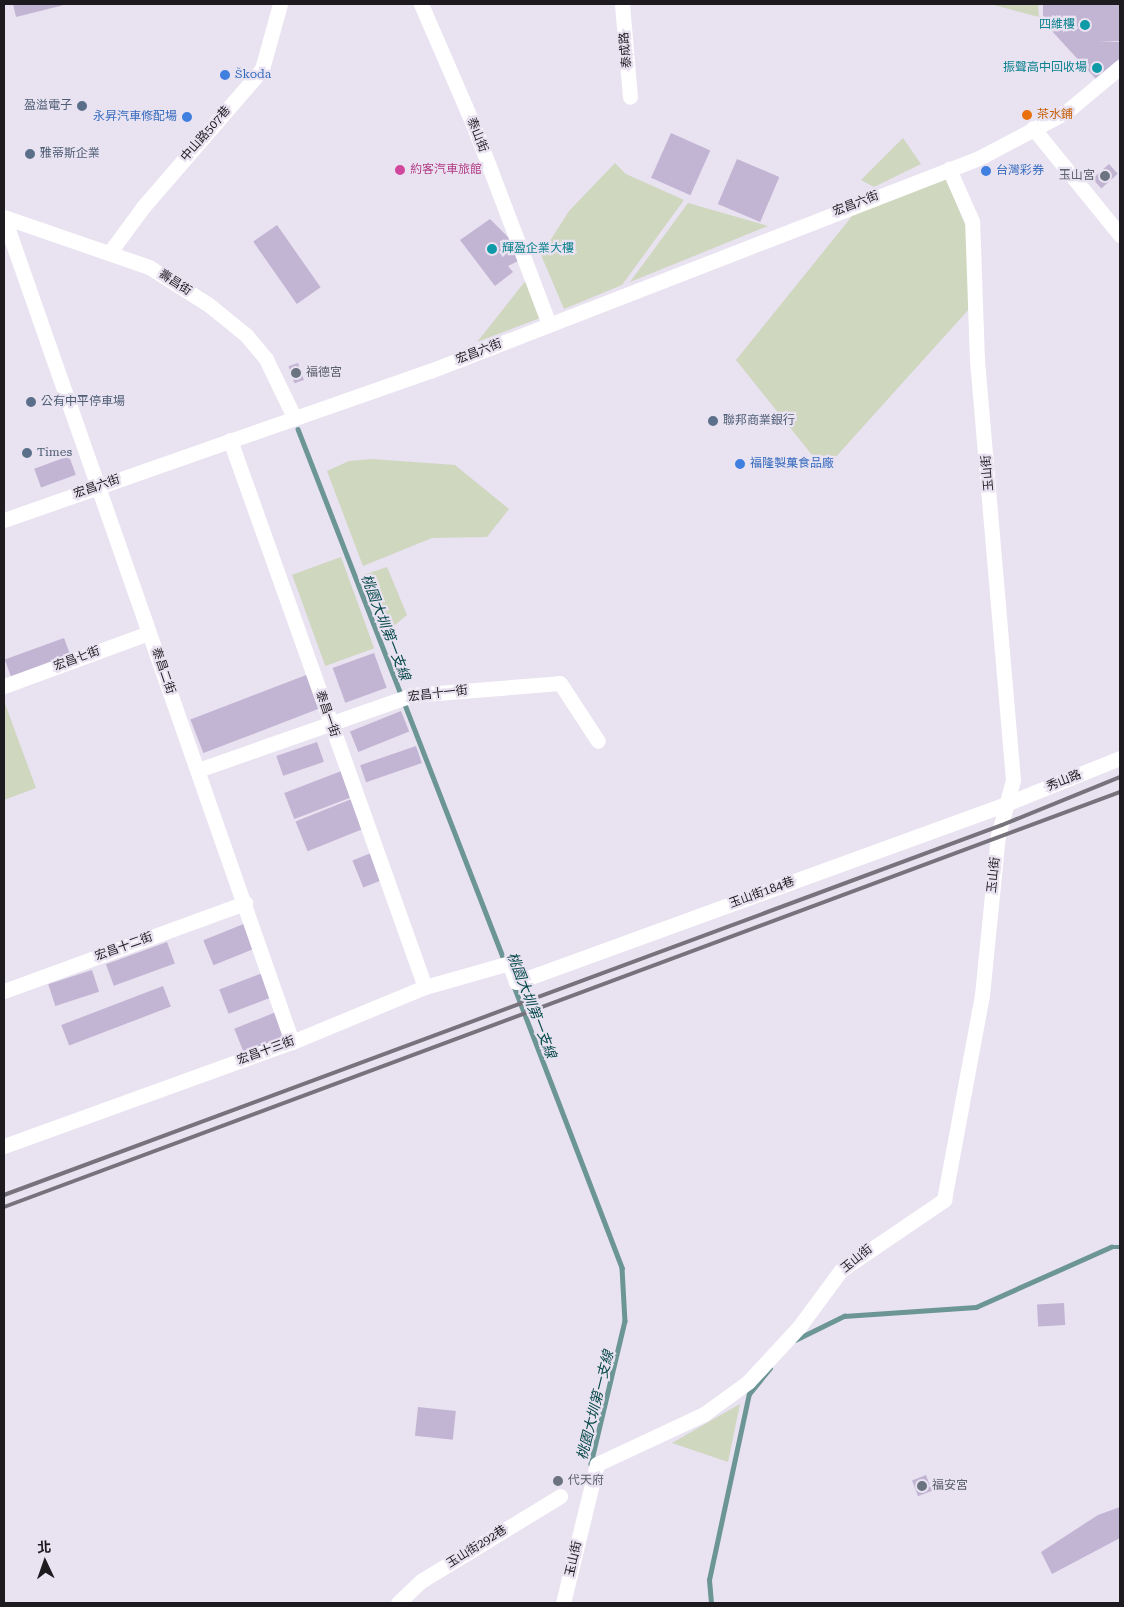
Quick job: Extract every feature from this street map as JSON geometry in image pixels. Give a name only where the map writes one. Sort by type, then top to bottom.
[{"type":"street","name":"中山路507巷","points":[[110,252],[143,207],[262,69],[280,4]]},
{"type":"street","name":"泰山街","points":[[421,4],[473,124],[549,324]]},
{"type":"street","name":"泰成路","points":[[622,4],[630,96]]},
{"type":"street","points":[[949,169],[979,158],[1066,112],[1120,67]]},
{"type":"street","points":[[1033,128],[1120,235]]},
{"type":"street","name":"宏昌六街","points":[[4,520],[430,371],[949,169]]},
{"type":"street","name":"玉山街","points":[[563,1603],[596,1464],[704,1414],[748,1382],[799,1327],[842,1270],[944,1200],[982,995],[998,836],[1013,780],[977,362],[972,221],[949,169]]},
{"type":"street","name":"壽昌街","points":[[4,218],[110,252],[149,267],[208,305],[246,335],[282,386],[291,419]]},
{"type":"street","name":"泰昌二街","points":[[4,218],[31,302],[98,486],[292,1042]]},
{"type":"street","name":"泰昌一街","points":[[230,440],[425,988]]},
{"type":"street","name":"宏昌七街","points":[[4,686],[149,633]]},
{"type":"street","name":"宏昌十一街","points":[[198,770],[403,698],[560,683],[598,741]]},
{"type":"street","name":"秀山路","points":[[1008,803],[1120,758]]},
{"type":"street","name":"玉山街184巷","points":[[516,982],[1008,803]]},
{"type":"street","name":"宏昌十二街","points":[[4,991],[245,903]]},
{"type":"street","name":"宏昌十三街","points":[[4,1146],[292,1042],[425,988],[504,964],[516,982]]},
{"type":"street","name":"玉山街292巷","points":[[398,1603],[421,1581],[560,1496]]},
{"type":"green space","points":[[990,4],[1038,4],[1039,17]]},
{"type":"green space","points":[[903,138],[921,164],[874,187],[861,180]]},
{"type":"green space","points":[[615,163],[626,174],[684,200],[622,285],[564,309],[541,255],[569,211]]},
{"type":"green space","points":[[946,178],[966,227],[970,308],[824,470],[736,360],[857,210]]},
{"type":"green space","points":[[688,203],[768,226],[630,282]]},
{"type":"green space","points":[[527,279],[540,318],[477,342]]},
{"type":"green space","points":[[372,459],[455,465],[509,509],[487,537],[432,538],[363,566],[327,471],[349,461]]},
{"type":"green space","points":[[341,557],[374,648],[325,666],[292,575]]},
{"type":"green space","points":[[387,567],[407,615],[383,635],[360,576]]},
{"type":"green space","points":[[4,701],[36,788],[4,800]]},
{"type":"green space","points":[[740,1404],[728,1462],[672,1443]]},
{"type":"building","points":[[13,4],[68,4],[16,17]]},
{"type":"building","name":"四維樓","points":[[1043,4],[1120,4],[1120,41],[1098,41],[1120,42],[1120,58],[1096,79],[1050,29],[1050,20],[1043,16]]},
{"type":"building","points":[[671,133],[710,150],[690,195],[651,178]]},
{"type":"building","points":[[737,159],[779,177],[760,222],[718,204]]},
{"type":"building","name":"玉山宮","points":[[1109,164],[1118,174],[1101,188],[1093,179]]},
{"type":"building","name":"輝盈企業大樓","points":[[490,219],[510,239],[522,259],[508,266],[513,272],[495,286],[460,240]]},
{"type":"building","points":[[277,225],[321,287],[297,304],[253,242]]},
{"type":"building","name":"福德宮","points":[[298,363],[304,380],[294,383],[289,366]]},
{"type":"building","points":[[69,456],[76,475],[41,487],[34,469]]},
{"type":"building","points":[[64,638],[71,657],[12,678],[5,660]]},
{"type":"building","points":[[374,653],[387,688],[345,703],[333,668]]},
{"type":"building","points":[[309,674],[322,708],[203,753],[190,720]]},
{"type":"building","points":[[401,711],[409,731],[358,752],[350,732]]},
{"type":"building","points":[[317,742],[324,762],[283,776],[276,756]]},
{"type":"building","points":[[416,746],[422,763],[366,782],[360,765]]},
{"type":"building","points":[[344,770],[354,796],[294,819],[284,793]]},
{"type":"building","points":[[354,798],[366,828],[308,851],[296,822]]},
{"type":"building","points":[[371,853],[382,880],[363,887],[352,860]]},
{"type":"building","points":[[246,923],[256,948],[213,965],[203,940]]},
{"type":"building","points":[[167,942],[175,964],[114,986],[106,964]]},
{"type":"building","points":[[92,970],[99,992],[55,1006],[48,984]]},
{"type":"building","points":[[265,972],[274,996],[229,1014],[219,990]]},
{"type":"building","points":[[163,986],[171,1007],[69,1046],[61,1025]]},
{"type":"building","points":[[276,1012],[286,1037],[244,1054],[234,1029]]},
{"type":"building","points":[[1064,1303],[1065,1325],[1038,1326],[1037,1304]]},
{"type":"building","points":[[418,1407],[456,1411],[453,1440],[415,1436]]},
{"type":"building","name":"福安宮","points":[[926,1475],[932,1491],[918,1496],[912,1480]]},
{"type":"building","points":[[1120,1507],[1120,1538],[1052,1574],[1041,1552],[1098,1515]]},
{"type":"waterway","name":"桃園大圳第一支線","points":[[298,429],[505,962]]},
{"type":"waterway","name":"桃園大圳第一支線","points":[[514,986],[622,1268],[625,1321],[591,1464]]},
{"type":"waterway","points":[[795,1340],[844,1316],[976,1307],[1111,1247],[1120,1247]]},
{"type":"waterway","points":[[711,1603],[709,1580],[749,1394],[770,1368]]},
{"type":"railway","points":[[4,1195],[1002,825],[1120,777]]},
{"type":"railway","points":[[4,1207],[1120,792]]},
{"type":"place","name":"四維樓","points":[[1085,25]]},
{"type":"place","name":"振聲高中回收場","points":[[1097,68]]},
{"type":"place","name":"Škoda","points":[[225,75]]},
{"type":"place","name":"盈溢電子","points":[[82,106]]},
{"type":"place","name":"茶水鋪","points":[[1027,115]]},
{"type":"place","name":"永昇汽車修配場","points":[[187,117]]},
{"type":"place","name":"雅蒂斯企業","points":[[30,154]]},
{"type":"place","name":"約客汽車旅館","points":[[400,170]]},
{"type":"place","name":"台灣彩券","points":[[986,171]]},
{"type":"place","name":"玉山宮","points":[[1105,176]]},
{"type":"place","name":"輝盈企業大樓","points":[[492,249]]},
{"type":"place","name":"福德宮","points":[[296,373]]},
{"type":"place","name":"公有中平停車場","points":[[31,402]]},
{"type":"place","name":"聯邦商業銀行","points":[[713,421]]},
{"type":"place","name":"Times","points":[[27,453]]},
{"type":"place","name":"福隆製菓食品廠","points":[[740,464]]},
{"type":"place","name":"代天府","points":[[558,1481]]},
{"type":"place","name":"福安宮","points":[[922,1486]]}]
